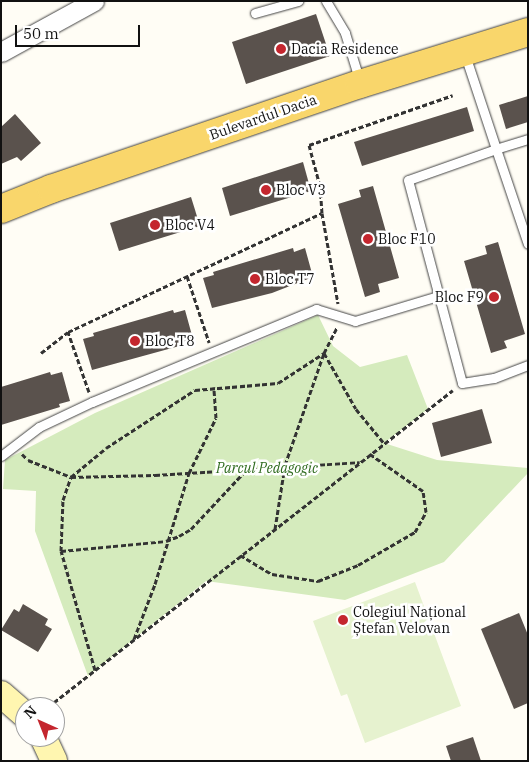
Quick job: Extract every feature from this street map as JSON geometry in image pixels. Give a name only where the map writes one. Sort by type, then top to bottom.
[{"type":"main road","name":"Bulevardul Dacia","points":[[1,209],[51,189],[360,84],[528,32]]},
{"type":"main road","points":[[1,694],[15,706]]},
{"type":"main road","points":[[48,747],[54,761]]},
{"type":"street","points":[[1,52],[94,1]]},
{"type":"lane","points":[[255,13],[298,1]]},
{"type":"lane","points":[[326,1],[345,34],[360,84]]},
{"type":"lane","points":[[464,52],[528,244]]},
{"type":"lane","points":[[528,139],[408,180],[440,295],[457,373],[462,382],[494,378],[528,366]]},
{"type":"lane","points":[[1,456],[39,428],[92,402],[212,350],[316,309],[326,310],[341,319],[355,321],[379,316],[440,295]]},
{"type":"path","points":[[274,530],[285,464],[324,353],[341,319],[322,213],[320,186],[310,145],[453,96]]},
{"type":"path","points":[[40,353],[68,332],[322,213]]},
{"type":"path","points":[[188,276],[212,350]]},
{"type":"path","points":[[68,332],[92,402]]},
{"type":"path","points":[[95,670],[61,551],[63,500],[71,477],[106,448],[195,390],[278,383],[324,353]]},
{"type":"path","points":[[324,353],[356,409],[383,442]]},
{"type":"path","points":[[61,697],[383,442],[462,382]]},
{"type":"path","points":[[134,640],[155,584],[166,541],[189,473],[216,418],[214,387]]},
{"type":"path","points":[[240,555],[272,574],[318,581],[358,565],[415,532],[426,512],[423,491],[370,454]]},
{"type":"path","points":[[28,460],[71,477],[189,473],[285,464],[360,462]]},
{"type":"path","points":[[61,551],[166,541],[191,529],[248,468]]},
{"type":"green space","name":"Parcul Pedagogic","points":[[318,315],[333,346],[360,367],[407,355],[428,409],[384,443],[437,460],[528,468],[528,473],[444,562],[345,600],[206,581],[88,676],[35,531],[36,491],[3,489],[5,460],[95,413]]},
{"type":"green space","points":[[415,582],[461,706],[365,743],[347,694],[341,696],[313,621]]},
{"type":"building","name":"Dacia Residence","points":[[316,14],[330,56],[246,84],[232,42]]},
{"type":"building","points":[[528,96],[528,122],[506,129],[499,105]]},
{"type":"building","points":[[467,107],[474,131],[362,166],[354,142]]},
{"type":"building","points":[[15,114],[41,143],[21,161],[17,157],[1,164],[1,127]]},
{"type":"building","name":"Bloc V3","points":[[303,162],[311,191],[230,216],[222,188]]},
{"type":"building","name":"Bloc F10","points":[[373,186],[399,278],[378,284],[380,292],[365,297],[338,204],[361,197],[359,190]]},
{"type":"building","name":"Bloc V4","points":[[191,197],[200,226],[119,251],[110,223]]},
{"type":"building","name":"Bloc F9","points":[[498,242],[525,334],[504,341],[507,348],[491,353],[464,261],[487,254],[485,246]]},
{"type":"building","name":"Bloc T7","points":[[293,248],[294,252],[305,248],[313,277],[272,293],[212,308],[203,278],[214,275],[213,272]]},
{"type":"building","name":"Bloc T8","points":[[173,310],[174,313],[185,310],[193,339],[182,342],[183,345],[92,370],[83,339],[94,336],[93,333]]},
{"type":"building","points":[[50,372],[51,375],[62,372],[70,401],[59,404],[60,407],[1,425],[1,387]]},
{"type":"building","points":[[482,409],[492,443],[441,457],[432,423]]},
{"type":"building","points":[[23,604],[48,619],[45,625],[52,629],[38,652],[1,630],[14,609],[19,612]]},
{"type":"building","points":[[519,613],[528,635],[528,703],[514,709],[481,629]]},
{"type":"building","points":[[473,737],[481,761],[451,761],[446,746]]},
{"type":"place","name":"Dacia Residence","points":[[281,49]]},
{"type":"place","name":"Bloc V3","points":[[266,190]]},
{"type":"place","name":"Bloc V4","points":[[155,225]]},
{"type":"place","name":"Bloc F10","points":[[368,239]]},
{"type":"place","name":"Bloc T7","points":[[255,279]]},
{"type":"place","name":"Bloc F9","points":[[494,297]]},
{"type":"place","name":"Bloc T8","points":[[135,341]]},
{"type":"place","name":"Colegiul Național Ștefan Velovan","points":[[343,620]]}]
